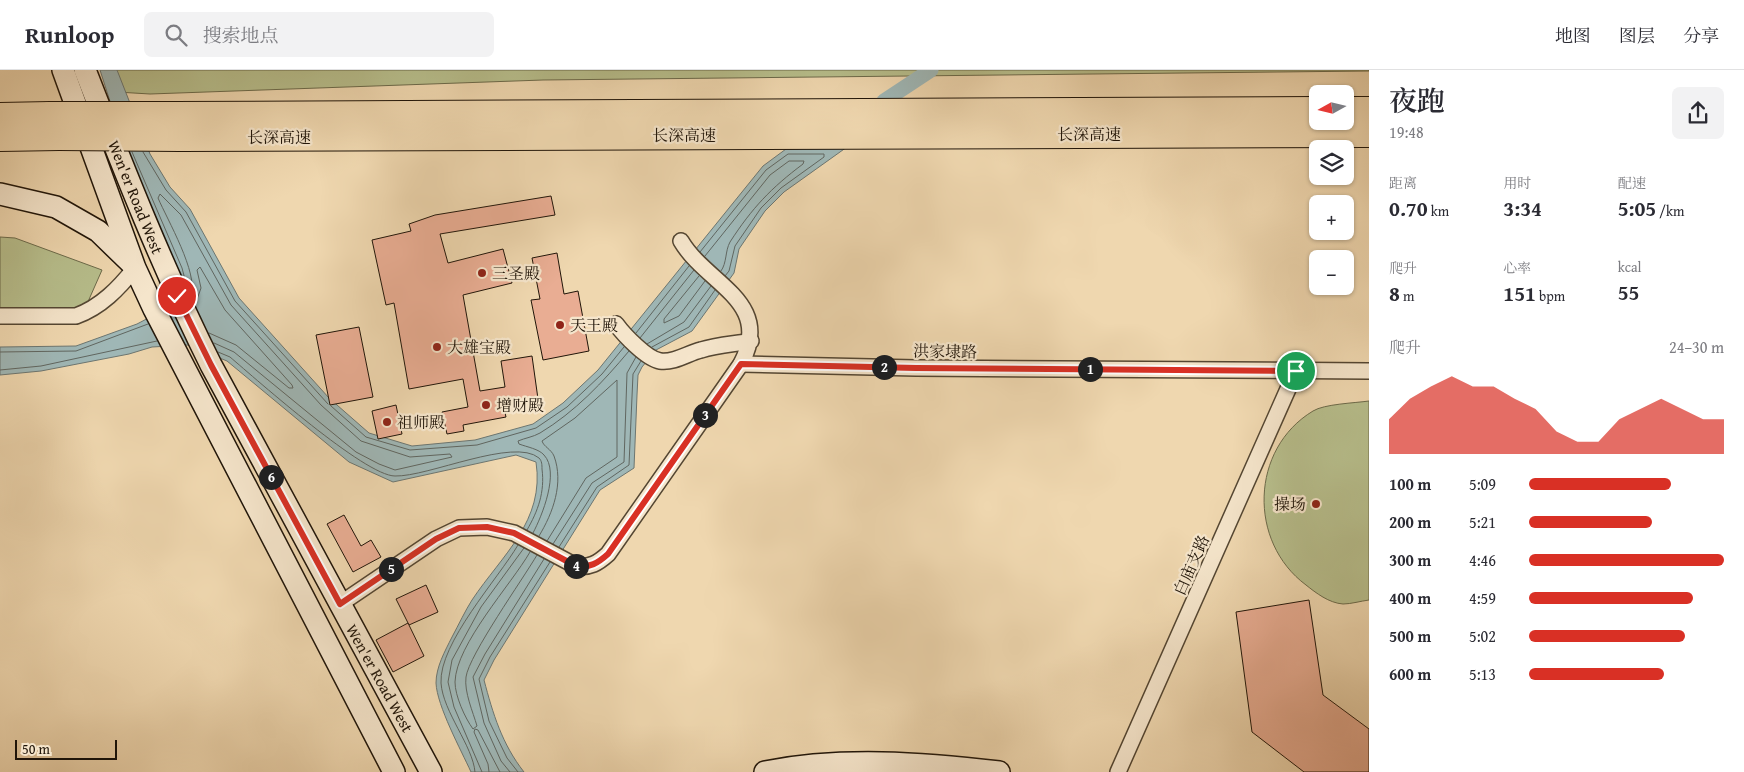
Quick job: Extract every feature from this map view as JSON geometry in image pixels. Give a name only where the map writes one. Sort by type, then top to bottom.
[{"type":"highway","points":[[1354,111],[1369,111]]},
{"type":"highway","name":"长深高速","points":[[177,126],[1309,112]]},
{"type":"highway","name":"长深高速","points":[[0,117],[55,126],[1369,133]]},
{"type":"highway","name":"长深高速","points":[[0,137],[55,126]]},
{"type":"main road","name":"Wen'er Road West","points":[[63,70],[135,268],[154,309],[188,378],[394,772]]},
{"type":"main road","name":"Wen'er Road West","points":[[85,70],[132,193],[177,296],[211,365],[431,772]]},
{"type":"main road","points":[[0,194],[56,207],[98,230],[135,268]]},
{"type":"main road","points":[[765,772],[844,763],[951,767],[1000,772]]},
{"type":"street","points":[[340,604],[436,539],[459,528],[487,527],[514,533],[576,566],[586,567],[598,563],[608,554],[741,364],[751,341],[751,325],[733,293],[685,248]]},
{"type":"street","points":[[0,316],[28,318],[76,316],[117,291],[135,268]]},
{"type":"street","points":[[620,329],[654,358],[661,361],[683,357],[701,350],[751,341]]},
{"type":"street","name":"洪家埭路","points":[[741,364],[906,368],[1369,371]]},
{"type":"street","name":"白庙支路","points":[[1118,772],[1296,371]]},
{"type":"green space","points":[[110,70],[1369,71],[543,80],[150,94],[117,92]]},
{"type":"green space","points":[[0,237],[15,238],[102,270],[83,313],[0,316]]},
{"type":"green space","name":"操场","points":[[1369,401],[1369,600],[1343,604],[1328,600],[1318,594],[1287,567],[1274,545],[1266,521],[1264,496],[1268,471],[1277,448],[1292,428],[1318,409],[1332,405]]},
{"type":"water","points":[[100,70],[117,70],[150,154],[170,187],[190,209],[239,298],[329,398],[369,433],[412,446],[475,440],[533,424],[563,403],[598,370],[763,166],[786,149],[847,147],[784,192],[765,211],[739,249],[734,273],[692,331],[656,350],[642,367],[638,375],[634,468],[600,490],[494,660],[484,680],[504,740],[524,772],[471,772],[440,704],[436,683],[441,659],[472,600],[508,552],[528,520],[534,502],[537,483],[536,462],[516,455],[393,482],[349,462],[227,361],[188,345],[152,347],[129,354],[41,371],[0,375],[0,347],[76,346],[137,324],[175,304]]},
{"type":"building","points":[[551,196],[555,215],[440,234],[448,263],[503,249],[512,283],[463,295],[480,391],[505,387],[501,361],[532,356],[538,399],[503,405],[506,417],[463,425],[464,431],[447,434],[442,412],[468,407],[463,379],[409,389],[394,303],[386,305],[372,240],[411,231],[409,224],[435,215]]},
{"type":"building","name":"天王殿","points":[[557,253],[564,294],[578,291],[589,351],[543,360],[531,300],[540,299],[532,258]]},
{"type":"building","points":[[359,327],[373,397],[330,405],[316,335]]},
{"type":"building","name":"祖师殿","points":[[396,405],[402,434],[378,439],[372,411]]},
{"type":"building","points":[[344,515],[361,546],[371,540],[381,557],[353,572],[327,524]]},
{"type":"building","points":[[426,585],[438,612],[409,625],[396,599]]},
{"type":"building","points":[[1309,600],[1323,695],[1369,729],[1369,772],[1304,772],[1252,732],[1236,612]]},
{"type":"building","points":[[408,623],[424,656],[393,672],[376,640]]},
{"type":"waterway","points":[[884,101],[931,70]]},
{"type":"place","name":"三圣殿","points":[[482,273]]},
{"type":"place","name":"天王殿","points":[[560,325]]},
{"type":"place","name":"大雄宝殿","points":[[437,347]]},
{"type":"place","name":"增财殿","points":[[486,405]]},
{"type":"place","name":"祖师殿","points":[[387,422]]},
{"type":"place","name":"操场","points":[[1316,504]]},
{"type":"route","points":[[177,296],[211,365],[340,604],[436,539],[459,528],[487,527],[514,533],[576,566],[586,567],[598,563],[608,554],[741,364],[916,368],[1296,371]]}]
